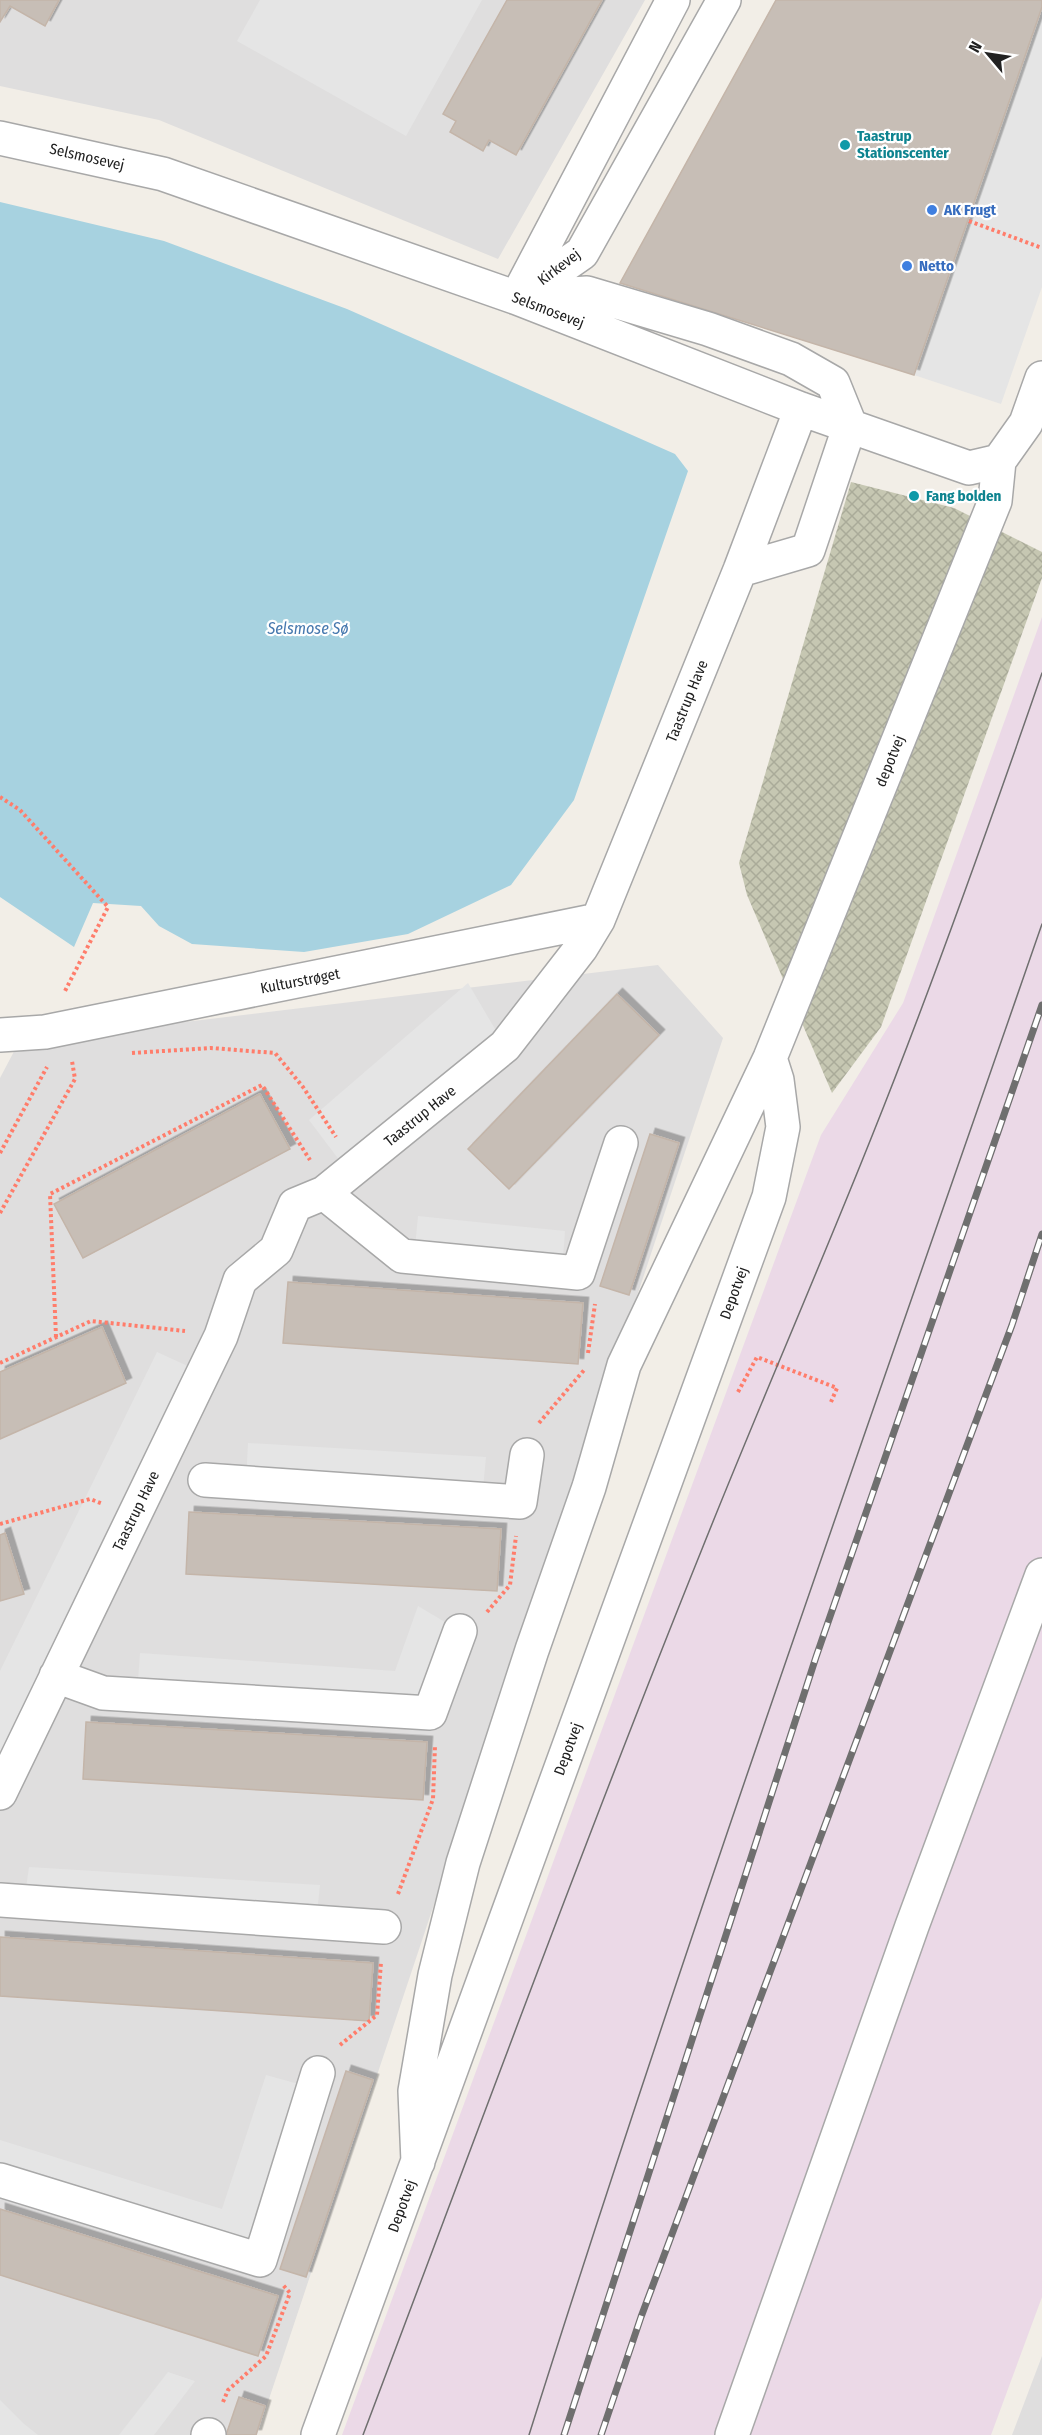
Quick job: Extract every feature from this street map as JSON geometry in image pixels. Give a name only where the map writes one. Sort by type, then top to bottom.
[{"type":"street","name":"Kirkevej","points":[[517,298],[673,0]]},
{"type":"street","name":"Kirkevej","points":[[517,298],[582,253],[724,0]]},
{"type":"street","name":"Selsmosevej","points":[[0,138],[163,174],[517,298],[801,409],[969,468],[999,461]]},
{"type":"street","points":[[517,298],[587,293],[708,329],[790,359],[833,383],[850,425],[808,550],[740,570]]},
{"type":"street","points":[[999,461],[1026,423],[1042,378]]},
{"type":"street","name":"Taastrup Have","points":[[0,1793],[221,1336],[240,1280],[276,1250],[295,1204],[326,1192],[505,1046],[581,948],[598,920],[740,570],[801,409]]},
{"type":"street","name":"depotvej","points":[[418,2162],[415,2091],[435,1975],[463,1863],[589,1486],[624,1365],[770,1058],[995,501],[999,461]]},
{"type":"street","name":"Kulturstrøget","points":[[0,1035],[49,1044],[598,920]]},
{"type":"street","name":"Depotvej","points":[[318,2435],[769,1197],[783,1127],[777,1080],[770,1058]]},
{"type":"street","points":[[326,1192],[402,1256],[578,1273],[621,1143]]},
{"type":"street","points":[[205,1480],[520,1502],[530,1442]]},
{"type":"street","points":[[732,2435],[912,1926],[1042,1575]]},
{"type":"street","points":[[56,1676],[103,1693],[430,1713],[460,1631]]},
{"type":"street","points":[[0,1900],[384,1927]]},
{"type":"street","points":[[0,2180],[260,2260],[318,2073]]},
{"type":"path","points":[[969,221],[1042,248]]},
{"type":"path","points":[[0,797],[20,810],[108,907],[0,1153]]},
{"type":"path","points":[[0,1213],[75,1079],[72,1057],[49,1044]]},
{"type":"path","points":[[130,1053],[211,1048],[275,1053],[303,1087],[356,1167]]},
{"type":"path","points":[[56,1337],[50,1194],[262,1085],[326,1192]]},
{"type":"path","points":[[578,1273],[596,1298],[588,1356]]},
{"type":"path","points":[[0,1363],[91,1320],[221,1336]]},
{"type":"path","points":[[701,1385],[735,1397],[757,1357],[837,1389],[831,1402]]},
{"type":"path","points":[[530,1442],[586,1368]]},
{"type":"path","points":[[0,1524],[90,1498],[133,1517]]},
{"type":"path","points":[[460,1631],[477,1625],[510,1585],[520,1502]]},
{"type":"path","points":[[318,2073],[325,2058],[377,2015],[384,1927],[433,1799],[436,1740],[430,1713]]},
{"type":"path","points":[[208,2435],[228,2390],[266,2356],[290,2293],[260,2260]]},
{"type":"shaded area","points":[[0,0],[645,0],[498,259],[159,120],[0,86]]},
{"type":"shaded area","points":[[260,0],[482,0],[406,136],[237,41]]},
{"type":"shaded area","points":[[1042,7],[1042,287],[1001,404],[914,375]]},
{"type":"shaded area","points":[[851,482],[954,508],[1042,552],[1042,578],[881,1027],[832,1093],[747,895],[739,863]]},
{"type":"shaded area","points":[[1042,617],[1042,2297],[991,2435],[342,2435],[821,1135],[903,1003]]},
{"type":"shaded area","points":[[658,965],[723,1038],[257,2435],[0,2435],[0,1078],[19,1042]]},
{"type":"shaded area","points":[[468,983],[505,1046],[349,1173],[309,1120]]},
{"type":"shaded area","points":[[418,1216],[565,1231],[562,1271],[414,1258]]},
{"type":"shaded area","points":[[157,1352],[203,1373],[0,1793],[0,1671]]},
{"type":"shaded area","points":[[248,1443],[486,1457],[482,1499],[246,1483]]},
{"type":"shaded area","points":[[418,1606],[460,1631],[430,1713],[137,1695],[140,1653],[395,1671]]},
{"type":"shaded area","points":[[29,1867],[320,1885],[316,1923],[24,1902]]},
{"type":"shaded area","points":[[266,2075],[313,2088],[260,2260],[0,2180],[0,2140],[222,2209]]},
{"type":"shaded area","points":[[1042,2356],[1042,2435],[1012,2435]]},
{"type":"shaded area","points":[[168,2372],[195,2381],[154,2435],[119,2435]]},
{"type":"shaded area","points":[[0,2400],[23,2423],[38,2435],[0,2435]]},
{"type":"water","name":"Selsmose Sø","points":[[0,202],[164,241],[347,309],[675,454],[688,471],[574,800],[511,885],[408,934],[304,952],[192,944],[159,926],[141,906],[93,903],[74,947],[0,897]]},
{"type":"building","points":[[0,0],[59,0],[45,26],[10,6],[0,22]]},
{"type":"building","points":[[507,0],[602,0],[516,155],[489,140],[483,151],[450,132],[456,121],[443,114]]},
{"type":"building","name":"Taastrup Stationscenter","points":[[776,0],[1042,0],[1042,7],[914,375],[620,283]]},
{"type":"building","points":[[617,994],[659,1035],[509,1189],[468,1149]]},
{"type":"building","points":[[260,1094],[290,1149],[83,1258],[54,1204]]},
{"type":"building","points":[[650,1134],[679,1143],[629,1295],[600,1286]]},
{"type":"building","points":[[288,1282],[583,1303],[578,1364],[283,1343]]},
{"type":"building","points":[[102,1327],[126,1383],[0,1439],[0,1372]]},
{"type":"building","points":[[189,1512],[501,1529],[497,1591],[186,1574]]},
{"type":"building","points":[[5,1533],[24,1594],[0,1601],[0,1535]]},
{"type":"building","points":[[86,1722],[427,1742],[423,1800],[83,1779]]},
{"type":"building","points":[[0,1937],[373,1963],[369,2021],[0,1996]]},
{"type":"building","points":[[346,2071],[373,2080],[306,2277],[280,2269]]},
{"type":"building","points":[[0,2209],[278,2296],[258,2356],[0,2275]]},
{"type":"building","points":[[239,2397],[265,2406],[256,2435],[226,2435]]},
{"type":"tram line","points":[[363,2435],[658,1659],[895,1079],[960,906],[1042,673]]},
{"type":"tram line","points":[[529,2435],[716,1866],[1042,924]]},
{"type":"railway","points":[[564,2435],[816,1657],[1042,1005]]},
{"type":"railway","points":[[601,2435],[641,2317],[1012,1325],[1042,1234]]},
{"type":"place","name":"Taastrup Stationscenter","points":[[845,145]]},
{"type":"place","name":"AK Frugt","points":[[932,210]]},
{"type":"place","name":"Netto","points":[[907,266]]},
{"type":"place","name":"Fang bolden","points":[[914,496]]}]
